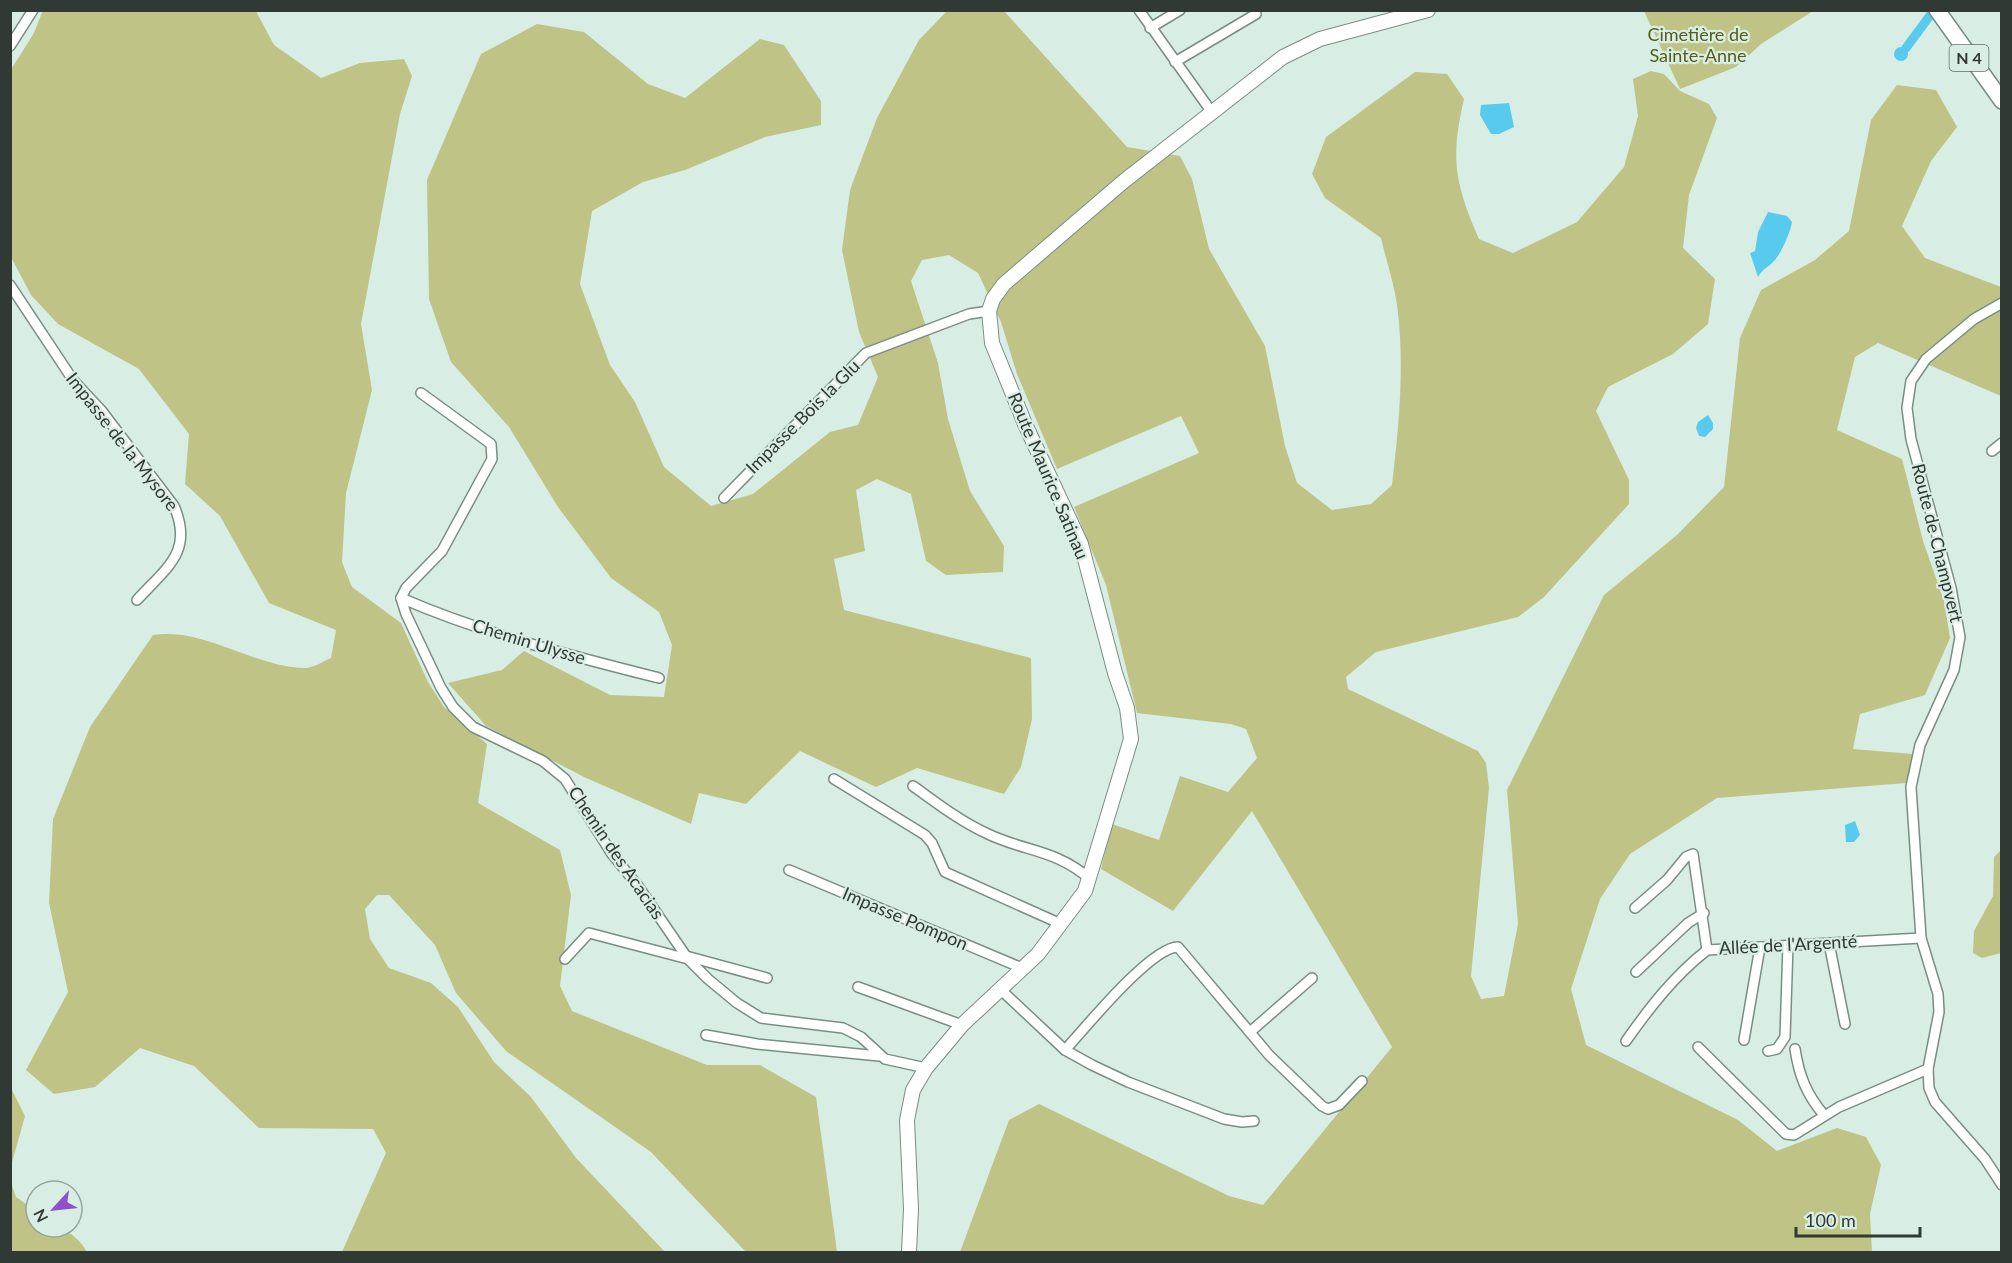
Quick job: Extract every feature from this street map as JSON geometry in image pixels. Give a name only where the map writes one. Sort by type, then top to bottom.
[{"type":"main road","points":[[989,311],[993,299],[1004,284],[1124,180],[1211,111],[1297,48],[1320,39],[1428,10]]},
{"type":"main road","name":"N 4","points":[[1938,11],[2001,101]]},
{"type":"main road","name":"Route Maurice Satinau","points":[[909,1252],[911,1209],[907,1120],[913,1090],[926,1068],[962,1025],[1038,954],[1085,891],[1131,739],[1127,708],[1115,674],[1081,544],[1025,424],[992,343],[989,311]]},
{"type":"street","points":[[10,46],[33,10]]},
{"type":"street","points":[[1139,10],[1211,111]]},
{"type":"street","points":[[1150,28],[1180,10]]},
{"type":"street","points":[[1175,62],[1256,14]]},
{"type":"street","name":"Impasse de la Mysore","points":[[10,285],[73,380],[101,410],[174,506],[179,516],[183,528],[178,553],[137,600]]},
{"type":"street","name":"Route de Champvert","points":[[2001,303],[1974,319],[1926,359],[1911,381],[1907,408],[1911,439],[1951,588],[1960,638],[1954,670],[1920,745],[1911,787],[1921,938],[1938,994],[1939,1012],[1928,1069],[1929,1088],[1935,1102],[1985,1159],[2001,1185]]},
{"type":"street","name":"Impasse Bois la Glu","points":[[724,498],[866,353],[969,314],[989,311]]},
{"type":"street","points":[[401,598],[405,588],[442,551],[492,459],[493,450],[491,444],[421,393]]},
{"type":"street","points":[[1992,451],[2001,443]]},
{"type":"street","name":"Chemin Ulysse","points":[[401,598],[440,615],[533,644],[659,678]]},
{"type":"street","name":"Chemin des Acacias","points":[[401,598],[406,614],[441,688],[453,707],[473,727],[543,761],[566,779],[612,854],[638,886],[687,958],[708,980],[752,1014],[773,1021],[843,1028],[861,1037],[879,1056],[926,1068]]},
{"type":"street","points":[[834,779],[925,835],[932,843],[945,872],[1061,924]]},
{"type":"street","points":[[913,786],[968,824],[1001,840],[1060,858],[1090,879]]},
{"type":"street","points":[[1635,908],[1667,880],[1690,854],[1696,858],[1707,950]]},
{"type":"street","name":"Impasse Pompon","points":[[789,870],[1022,968]]},
{"type":"street","points":[[1636,972],[1688,923],[1704,913]]},
{"type":"street","points":[[565,959],[589,933],[767,978]]},
{"type":"street","name":"Allée de l'Argenté","points":[[1626,1041],[1657,998],[1687,966],[1707,950],[1921,938]]},
{"type":"street","points":[[1829,943],[1845,1024]]},
{"type":"street","points":[[1768,1052],[1777,1049],[1785,1037],[1788,945]]},
{"type":"street","points":[[1065,1050],[1145,965],[1168,948],[1178,947],[1184,950],[1250,1032],[1290,1077],[1328,1109],[1340,1106],[1362,1081]]},
{"type":"street","points":[[1744,1040],[1760,947]]},
{"type":"street","points":[[1250,1032],[1312,978]]},
{"type":"street","points":[[858,987],[962,1025]]},
{"type":"street","points":[[1000,989],[1065,1050],[1128,1083],[1224,1119],[1242,1122],[1254,1120]]},
{"type":"street","points":[[706,1035],[757,1044],[879,1056]]},
{"type":"street","points":[[1698,1047],[1786,1134],[1794,1135],[1824,1115],[1928,1069]]},
{"type":"street","points":[[1795,1049],[1799,1075],[1814,1104],[1824,1115]]},
{"type":"green space","points":[[43,10],[256,11],[274,45],[321,78],[360,63],[404,59],[412,76],[400,114],[361,324],[372,390],[346,493],[342,562],[352,587],[401,623],[428,682],[444,707],[487,744],[478,803],[560,850],[571,895],[560,986],[572,1011],[707,1065],[760,1065],[816,1097],[837,1252],[746,1252],[651,1152],[506,1051],[456,993],[435,945],[389,895],[377,895],[365,909],[370,939],[389,968],[431,983],[458,1007],[494,1062],[531,1097],[576,1158],[665,1252],[342,1252],[386,1153],[373,1129],[259,1128],[194,1066],[140,1048],[95,1087],[54,1094],[26,1070],[68,992],[49,903],[53,819],[90,727],[153,635],[172,634],[191,637],[266,661],[305,668],[331,658],[336,630],[269,603],[220,516],[185,484],[189,434],[139,369],[58,324],[31,295],[11,257],[10,71],[34,33]]},
{"type":"green space","points":[[947,11],[1004,11],[1127,147],[1180,156],[1192,179],[1209,249],[1265,346],[1285,446],[1297,483],[1332,510],[1371,504],[1392,485],[1399,418],[1401,350],[1396,297],[1381,238],[1325,198],[1312,174],[1326,137],[1415,72],[1447,74],[1464,99],[1456,155],[1460,186],[1471,220],[1479,239],[1513,253],[1577,222],[1624,167],[1638,116],[1633,79],[1651,71],[1664,74],[1680,91],[1709,104],[1717,118],[1689,195],[1683,248],[1715,279],[1708,324],[1673,354],[1608,387],[1596,411],[1629,480],[1629,504],[1544,597],[1518,617],[1376,652],[1346,677],[1348,689],[1478,751],[1486,763],[1489,788],[1471,976],[1481,999],[1504,996],[1518,924],[1507,790],[1604,595],[1677,535],[1724,487],[1740,338],[1761,290],[1815,260],[1849,231],[1871,120],[1897,85],[1936,90],[1957,127],[1931,161],[1902,226],[1925,258],[2001,287],[2001,396],[1878,343],[1855,357],[1837,430],[1902,459],[1923,541],[1944,601],[1950,638],[1925,695],[1860,714],[1853,749],[1913,754],[1906,783],[1717,798],[1630,854],[1600,899],[1571,989],[1586,1045],[1738,1120],[1777,1151],[1837,1128],[1866,1137],[1881,1165],[1870,1214],[1872,1252],[960,1252],[1009,1120],[1039,1104],[1229,1196],[1263,1205],[1392,1047],[1252,811],[1173,911],[1101,869],[1112,824],[1159,840],[1180,776],[1228,792],[1257,758],[1246,729],[1231,724],[1137,713],[1106,585],[1074,507],[1199,453],[1181,416],[1057,469],[1017,374],[1001,322],[978,273],[949,255],[922,260],[911,281],[938,363],[948,419],[970,491],[1004,546],[1003,572],[946,575],[926,561],[911,494],[877,479],[856,490],[865,551],[834,559],[844,610],[1031,658],[1032,719],[1021,767],[1004,794],[917,768],[876,787],[800,751],[746,804],[699,793],[691,824],[584,777],[486,726],[448,683],[502,670],[524,651],[610,695],[664,697],[672,645],[659,612],[611,578],[558,507],[509,427],[451,362],[429,299],[427,180],[481,54],[537,24],[584,32],[648,84],[685,98],[760,39],[784,45],[821,101],[821,125],[765,137],[685,170],[643,182],[592,211],[580,284],[610,365],[635,402],[664,467],[711,506],[753,494],[830,432],[858,425],[878,377],[859,332],[842,250],[850,190],[877,118],[919,40]]},
{"type":"green space","name":"Cimetière de Sainte-Anne","points":[[1644,11],[1813,11],[1761,44],[1736,67],[1680,89]]},
{"type":"green space","points":[[2001,850],[2001,953],[1982,958],[1973,953],[1974,931],[1993,896],[1994,857]]},
{"type":"green space","points":[[10,1088],[25,1116],[11,1166]]},
{"type":"green space","points":[[11,1183],[16,1197],[24,1203],[24,1239],[77,1239],[87,1252],[11,1252]]},
{"type":"water","points":[[1901,47],[1906,49],[1908,54],[1906,59],[1901,61],[1896,59],[1894,54],[1896,49]]},
{"type":"water","points":[[1509,103],[1514,127],[1499,134],[1491,134],[1480,115],[1481,105]]},
{"type":"water","points":[[1768,212],[1787,216],[1792,222],[1780,253],[1758,277],[1750,253],[1755,251],[1758,232]]},
{"type":"water","points":[[1708,415],[1713,423],[1713,429],[1705,437],[1699,436],[1696,428],[1698,422]]},
{"type":"water","points":[[1855,821],[1860,835],[1854,842],[1846,842],[1845,825]]},
{"type":"waterway","points":[[1906,48],[1934,10]]}]
